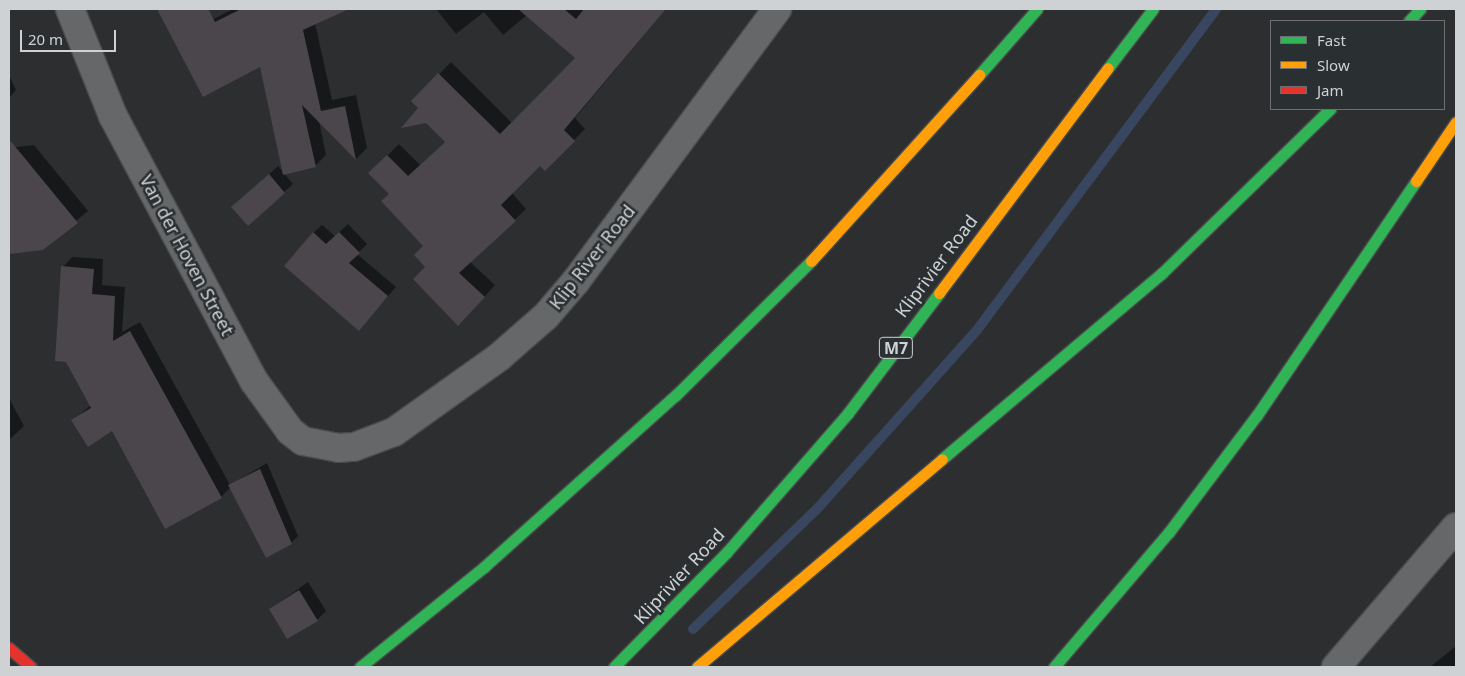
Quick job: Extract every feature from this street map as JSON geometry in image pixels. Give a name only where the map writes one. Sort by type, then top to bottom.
[{"type":"main road","points":[[360,667],[484,567],[676,395],[830,242],[1037,9]]},
{"type":"main road","name":"Kliprivier Road","points":[[614,667],[726,553],[848,413],[1153,9]]},
{"type":"main road","points":[[1410,20],[1420,9]]},
{"type":"main road","points":[[697,667],[1162,273],[1329,110]]},
{"type":"main road","points":[[1054,667],[1170,532],[1257,415],[1456,122]]},
{"type":"main road","points":[[9,648],[31,667]]},
{"type":"street","name":"Van der Hoven Street","points":[[70,9],[113,116],[274,413],[303,441],[354,448]]},
{"type":"street","name":"Klip River Road","points":[[354,448],[394,432],[422,414],[546,316],[576,281],[777,9]]},
{"type":"street","points":[[1336,667],[1456,527]]},
{"type":"building","points":[[157,9],[208,9],[215,22],[241,9],[349,9],[303,30],[321,111],[345,106],[356,160],[302,105],[316,167],[283,175],[260,67],[203,97]]},
{"type":"building","points":[[518,9],[564,9],[576,19],[584,9],[666,9],[564,130],[575,141],[545,171],[540,166],[501,205],[516,221],[459,273],[485,297],[458,326],[413,279],[425,267],[414,255],[423,246],[381,201],[389,194],[368,173],[387,155],[408,176],[445,142],[426,123],[401,128],[418,108],[411,101],[438,73],[500,134],[575,58]]},
{"type":"building","points":[[9,139],[78,223],[43,250],[9,254]]},
{"type":"building","points":[[269,174],[285,193],[248,226],[231,207]]},
{"type":"building","points":[[313,232],[326,244],[339,232],[360,253],[349,263],[388,296],[359,331],[284,266]]},
{"type":"building","points":[[61,266],[94,269],[92,294],[115,296],[113,341],[130,331],[222,498],[165,529],[112,431],[88,447],[71,420],[91,408],[66,362],[55,361]]},
{"type":"building","points":[[260,469],[292,544],[266,558],[228,485]]},
{"type":"building","points":[[299,590],[318,621],[287,639],[269,609]]},
{"type":"waterway","points":[[693,629],[817,509],[977,330],[1216,9]]},
{"type":"traffic: fast","points":[[979,75],[1037,9]]},
{"type":"traffic: fast","points":[[1108,68],[1153,9]]},
{"type":"traffic: fast","points":[[1410,20],[1420,9]]},
{"type":"traffic: fast","points":[[942,459],[1162,273],[1329,110]]},
{"type":"traffic: fast","points":[[1054,667],[1169,532],[1257,415],[1416,181]]},
{"type":"traffic: fast","points":[[360,667],[484,567],[676,395],[811,261]]},
{"type":"traffic: fast","points":[[614,667],[726,553],[848,413],[939,293]]},
{"type":"traffic: slow","points":[[939,293],[1108,68]]},
{"type":"traffic: slow","points":[[811,261],[979,75]]},
{"type":"traffic: slow","points":[[1416,181],[1456,122]]},
{"type":"traffic: slow","points":[[697,667],[942,459]]},
{"type":"traffic: jam","points":[[9,648],[31,667]]}]
